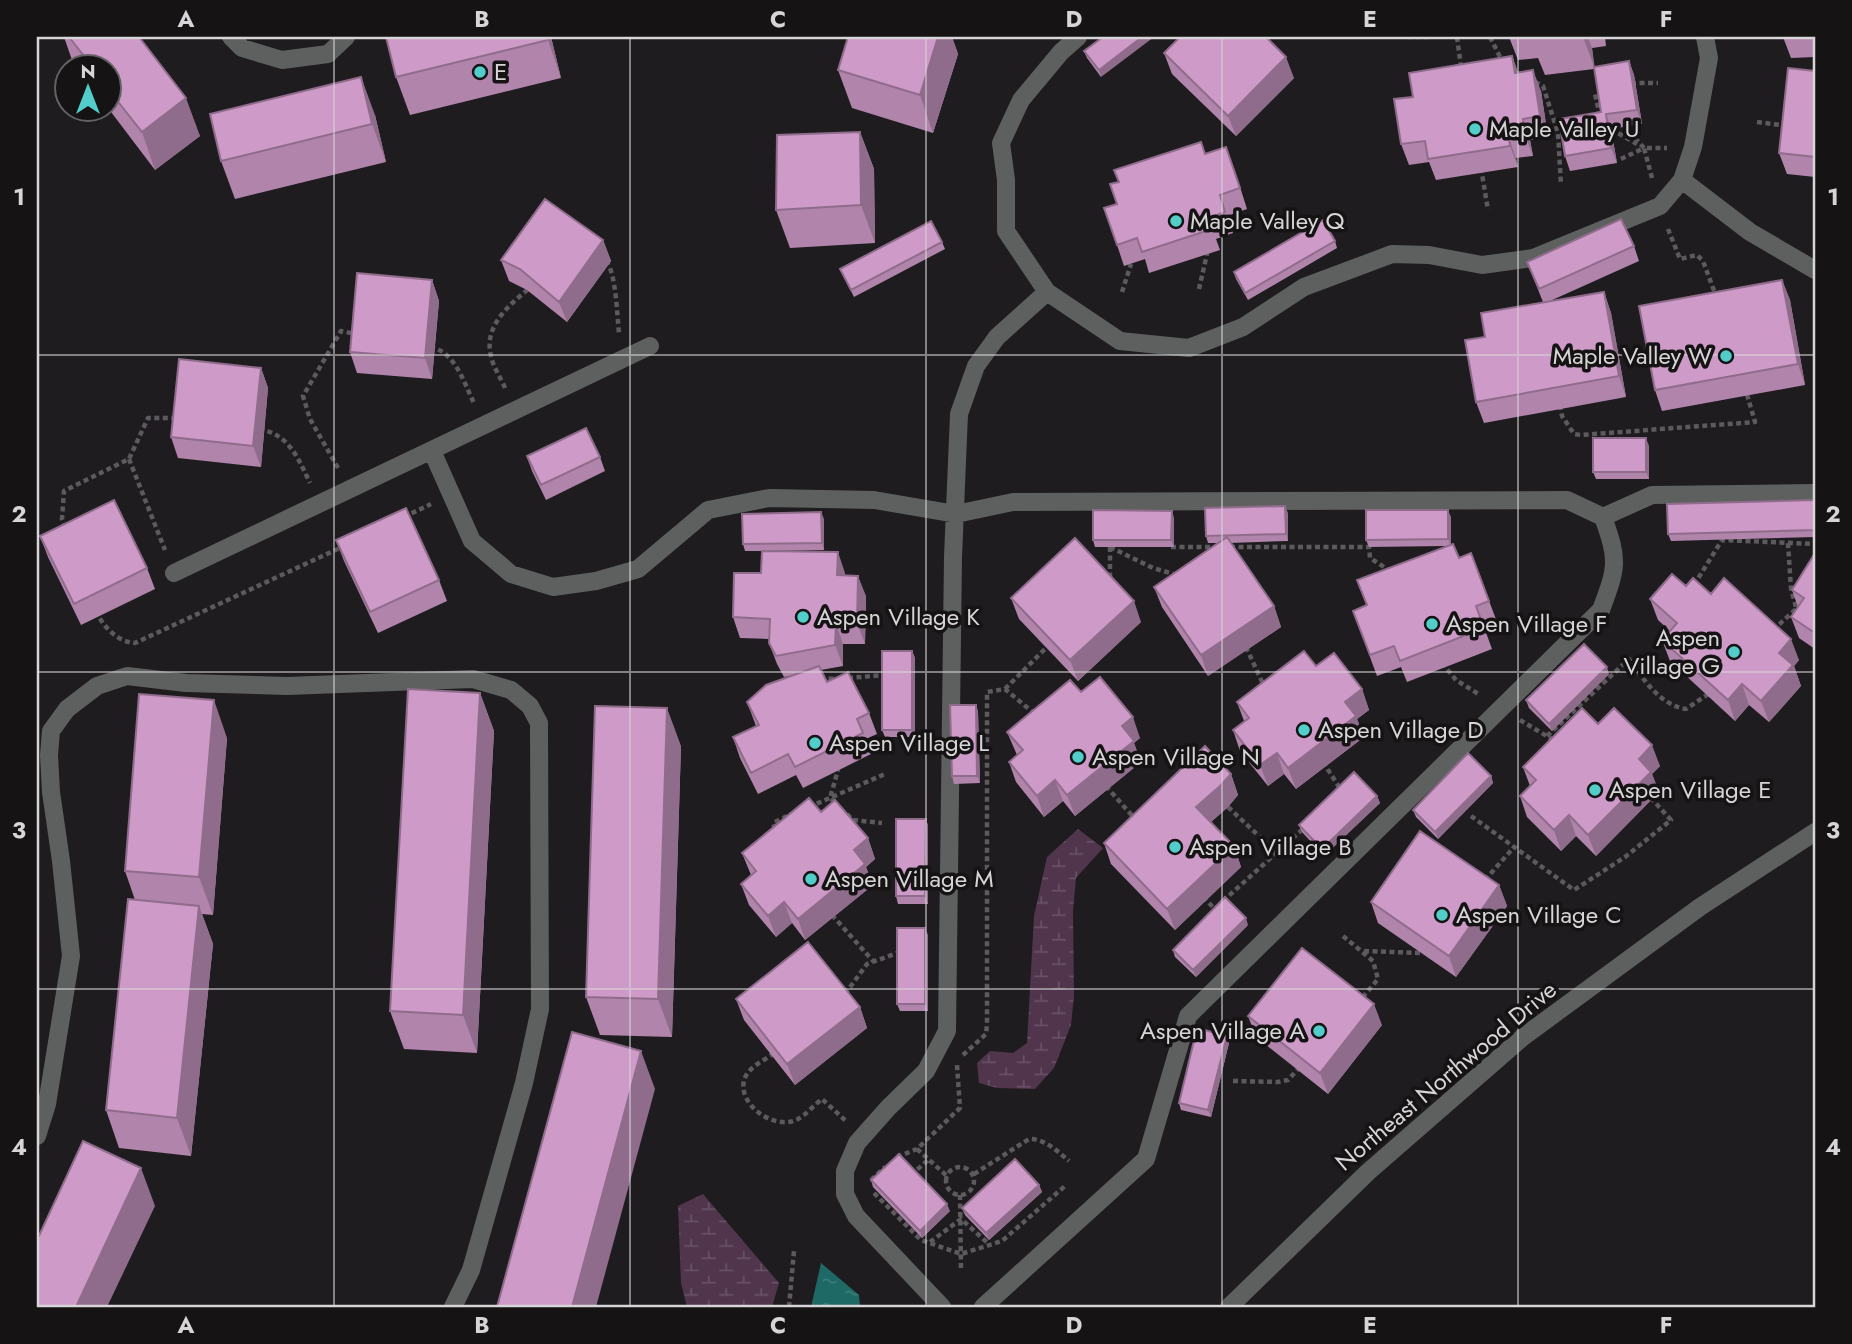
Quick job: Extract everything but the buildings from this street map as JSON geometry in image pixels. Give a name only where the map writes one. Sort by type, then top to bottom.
[{"type":"street","points":[[231,37],[242,48],[282,60],[328,54],[346,37]]},
{"type":"street","points":[[1078,37],[1061,52],[1021,100],[1001,143],[1006,180],[1006,231],[1048,292],[1119,341],[1189,348],[1243,327],[1304,287],[1392,254],[1429,255],[1482,265],[1533,257],[1660,206],[1682,180],[1693,148],[1709,58],[1705,37]]},
{"type":"street","points":[[1682,180],[1750,232],[1815,270]]},
{"type":"street","points":[[942,1307],[856,1216],[845,1194],[845,1171],[857,1143],[926,1071],[947,1031],[953,557],[959,414],[976,366],[998,337],[1048,292]]},
{"type":"street","points":[[174,573],[650,345]]},
{"type":"street","points":[[432,451],[472,541],[511,575],[553,587],[596,581],[638,569],[708,510],[769,498],[874,500],[956,514],[1013,502],[1567,500],[1603,517],[1614,549],[1614,576],[1601,610],[1188,1016],[1146,1159],[984,1307]]},
{"type":"street","points":[[1603,517],[1652,495],[1815,493]]},
{"type":"street","points":[[37,1136],[47,1104],[71,956],[49,755],[51,731],[67,709],[97,685],[127,676],[186,683],[287,686],[473,679],[511,690],[530,706],[539,723],[540,1009],[524,1083],[471,1270],[453,1307]]},
{"type":"street","name":"Northeast Northwood Drive","points":[[1229,1307],[1368,1172],[1522,1037],[1700,907],[1815,832]]},
{"type":"path","points":[[1407,37],[1431,37]]},
{"type":"path","points":[[1457,37],[1462,73]]},
{"type":"path","points":[[1490,37],[1506,67]]},
{"type":"path","points":[[1530,81],[1544,86],[1558,133],[1561,185]]},
{"type":"path","points":[[1623,85],[1658,82]]},
{"type":"path","points":[[1601,123],[1595,93],[1612,89]]},
{"type":"path","points":[[1757,122],[1791,126]]},
{"type":"path","points":[[1611,129],[1644,148]]},
{"type":"path","points":[[1558,133],[1569,130]]},
{"type":"path","points":[[1634,138],[1644,148]]},
{"type":"path","points":[[1621,159],[1644,148]]},
{"type":"path","points":[[1479,161],[1488,210]]},
{"type":"path","points":[[1668,228],[1680,259],[1697,255],[1703,261],[1718,301]]},
{"type":"path","points":[[1199,289],[1207,254],[1203,242]]},
{"type":"path","points":[[603,258],[611,266],[615,280],[614,293],[623,359]]},
{"type":"path","points":[[1122,292],[1131,264]]},
{"type":"path","points":[[516,411],[490,355],[491,330],[508,307],[537,282]]},
{"type":"path","points":[[350,490],[310,419],[303,396],[341,331],[366,336]]},
{"type":"path","points":[[427,346],[439,348],[452,360],[485,426]]},
{"type":"path","points":[[1558,396],[1562,416],[1574,433],[1599,434],[1755,422],[1744,384]]},
{"type":"path","points":[[174,573],[129,459],[148,418],[181,418]]},
{"type":"path","points":[[253,429],[276,435],[290,444],[321,504]]},
{"type":"path","points":[[1689,596],[1722,540],[1815,544]]},
{"type":"path","points":[[1788,543],[1791,589],[1800,618]]},
{"type":"path","points":[[1110,547],[1124,547]]},
{"type":"path","points":[[1110,547],[1153,568],[1188,579]]},
{"type":"path","points":[[1110,547],[1110,589]]},
{"type":"path","points":[[1165,547],[1369,547],[1370,558],[1396,576]]},
{"type":"path","points":[[1770,634],[1796,609]]},
{"type":"path","points":[[1240,638],[1248,649],[1267,692]]},
{"type":"path","points":[[894,1159],[901,1153],[917,1149],[960,1108],[957,1062],[986,1034],[987,692],[1005,689],[1056,639]]},
{"type":"path","points":[[1440,656],[1444,668],[1456,680],[1559,743]]},
{"type":"path","points":[[1547,736],[1629,659],[1644,681],[1671,706],[1686,709],[1717,686]]},
{"type":"path","points":[[810,680],[885,675]]},
{"type":"path","points":[[1005,689],[1039,718]]},
{"type":"path","points":[[1317,756],[1342,793]]},
{"type":"path","points":[[829,761],[838,770],[830,798]]},
{"type":"path","points":[[776,833],[774,823],[886,774]]},
{"type":"path","points":[[1100,780],[1136,821]]},
{"type":"path","points":[[1471,816],[1574,890],[1625,857],[1671,820],[1652,799],[1640,792]]},
{"type":"path","points":[[830,798],[838,805]]},
{"type":"path","points":[[1228,807],[1277,853]]},
{"type":"path","points":[[846,813],[853,820],[882,823]]},
{"type":"path","points":[[1197,891],[1215,909],[1314,818]]},
{"type":"path","points":[[1479,887],[1515,846]]},
{"type":"path","points":[[827,907],[873,961]]},
{"type":"path","points":[[1343,936],[1373,961],[1378,979],[1355,1004]]},
{"type":"path","points":[[1363,951],[1421,953],[1429,943]]},
{"type":"path","points":[[842,997],[867,964],[900,952]]},
{"type":"path","points":[[781,1047],[747,1074],[744,1083],[750,1105],[758,1113],[778,1122],[796,1120],[822,1099],[887,1166],[875,1175],[869,1185],[921,1240],[961,1254],[1002,1241],[1066,1186]]},
{"type":"path","points":[[1233,1081],[1267,1083],[1288,1080],[1306,1060]]},
{"type":"path","points":[[974,1174],[1030,1139],[1050,1144],[1069,1161]]},
{"type":"path","points":[[917,1149],[947,1176],[948,1188],[960,1195],[967,1193],[973,1186],[974,1174]]},
{"type":"path","points":[[910,1176],[928,1160]]},
{"type":"path","points":[[947,1176],[953,1169],[961,1167],[974,1174]]},
{"type":"path","points":[[882,1200],[891,1192]]},
{"type":"path","points":[[960,1195],[961,1271]]},
{"type":"path","points":[[929,1243],[961,1219]]},
{"type":"path","points":[[961,1219],[990,1245]]},
{"type":"path","points":[[789,1307],[794,1251]]},
{"type":"green space","points":[[1078,829],[1103,848],[1076,878],[1071,1025],[1054,1068],[1035,1089],[997,1088],[979,1083],[977,1063],[990,1051],[1013,1053],[1027,1043],[1034,916],[1047,857]]},
{"type":"green space","points":[[703,1194],[779,1283],[772,1307],[687,1307],[681,1283],[678,1206]]},
{"type":"water","points":[[821,1263],[859,1295],[860,1307],[811,1307]]},
{"type":"place","name":"E","points":[[480,72]]},
{"type":"place","name":"Maple Valley U","points":[[1475,129]]},
{"type":"place","name":"Maple Valley Q","points":[[1176,221]]},
{"type":"place","name":"Maple Valley W","points":[[1726,356]]},
{"type":"place","name":"Aspen Village K","points":[[803,617]]},
{"type":"place","name":"Aspen Village F","points":[[1432,624]]},
{"type":"place","name":"Aspen Village G","points":[[1734,652]]},
{"type":"place","name":"Aspen Village D","points":[[1304,730]]},
{"type":"place","name":"Aspen Village L","points":[[815,743]]},
{"type":"place","name":"Aspen Village N","points":[[1078,757]]},
{"type":"place","name":"Aspen Village E","points":[[1595,790]]},
{"type":"place","name":"Aspen Village B","points":[[1175,847]]},
{"type":"place","name":"Aspen Village M","points":[[811,879]]},
{"type":"place","name":"Aspen Village C","points":[[1442,915]]},
{"type":"place","name":"Aspen Village A","points":[[1319,1031]]}]
